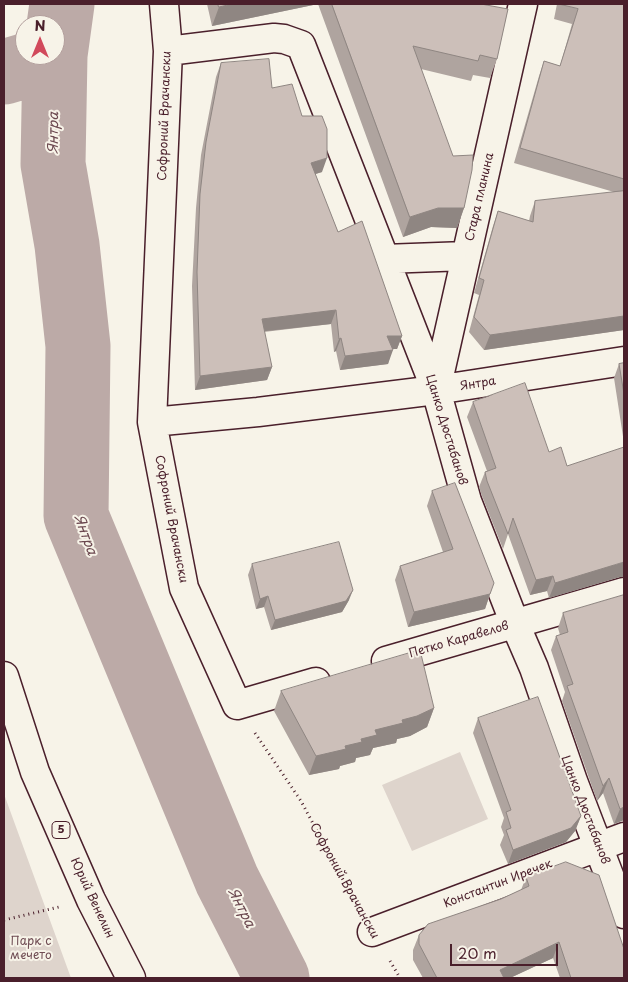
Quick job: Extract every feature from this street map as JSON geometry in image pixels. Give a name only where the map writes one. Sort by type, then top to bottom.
[{"type":"street","name":"Софроний Врачански","points":[[164,4],[168,51],[152,422],[184,588],[237,705]]},
{"type":"street","name":"Стара планина","points":[[436,390],[523,4]]},
{"type":"street","name":"Цанко Дюстабанов","points":[[168,51],[274,38],[284,39],[301,45],[436,390],[467,501],[534,668],[573,781],[624,914]]},
{"type":"street","points":[[384,258],[466,256]]},
{"type":"street","name":"Янтра","points":[[152,422],[258,412],[436,390],[624,362]]},
{"type":"street","name":"Петко Каравелов","points":[[237,705],[624,592]]},
{"type":"street","name":"Юрий Венелин","points":[[4,676],[35,772],[91,900],[131,978]]},
{"type":"street","name":"Константин Иречек","points":[[372,932],[624,838]]},
{"type":"path","name":"Софроний Врачански","points":[[237,705],[301,802],[372,932],[400,978]]},
{"type":"path","points":[[4,920],[91,900]]},
{"type":"green space","points":[[460,752],[488,819],[412,851],[382,785]]},
{"type":"green space","name":"Парк с мечето","points":[[4,794],[71,978],[4,978]]},
{"type":"building","points":[[218,4],[232,4],[219,7]]},
{"type":"building","points":[[332,4],[481,4],[508,9],[497,59],[480,55],[478,61],[413,46],[453,156],[473,155],[472,170],[464,208],[438,208],[410,217]]},
{"type":"building","points":[[559,4],[624,4],[624,179],[520,148],[544,61],[560,66],[578,9]]},
{"type":"building","points":[[269,59],[272,88],[292,84],[302,116],[322,116],[327,129],[327,158],[311,163],[338,232],[362,221],[402,336],[387,336],[393,350],[345,356],[341,338],[339,339],[336,310],[262,319],[272,367],[200,376],[197,272],[200,194],[206,142],[221,63]]},
{"type":"building","points":[[624,191],[624,316],[490,335],[474,317],[484,280],[479,278],[498,211],[533,222],[535,201]]},
{"type":"building","points":[[624,363],[624,394],[619,364]]},
{"type":"building","points":[[525,383],[549,452],[561,447],[567,466],[624,447],[624,562],[555,583],[553,576],[536,580],[513,518],[508,534],[487,481],[485,472],[496,468],[473,402]]},
{"type":"building","points":[[455,483],[494,583],[490,594],[414,612],[400,566],[453,549],[432,491]]},
{"type":"building","points":[[339,542],[353,590],[346,601],[275,620],[268,596],[260,599],[252,564]]},
{"type":"building","points":[[624,595],[624,807],[620,809],[609,778],[603,786],[567,686],[573,684],[556,636],[568,632],[563,613]]},
{"type":"building","points":[[420,650],[434,708],[417,716],[402,720],[403,723],[375,730],[377,735],[361,739],[362,742],[345,746],[346,749],[316,756],[281,691]]},
{"type":"building","points":[[538,697],[581,816],[571,828],[513,850],[506,830],[511,828],[506,812],[511,810],[478,718]]},
{"type":"building","points":[[566,862],[599,875],[624,949],[624,978],[571,978],[559,942],[500,970],[504,978],[437,978],[419,944],[419,935],[428,924],[501,899],[529,886],[526,877]]},
{"type":"waterway","name":"Янтра","points":[[60,15],[62,4]]},
{"type":"waterway","points":[[4,72],[28,65]]},
{"type":"waterway","name":"Янтра","points":[[55,65],[53,164],[67,245],[78,346],[76,516],[227,880],[277,978]]}]
